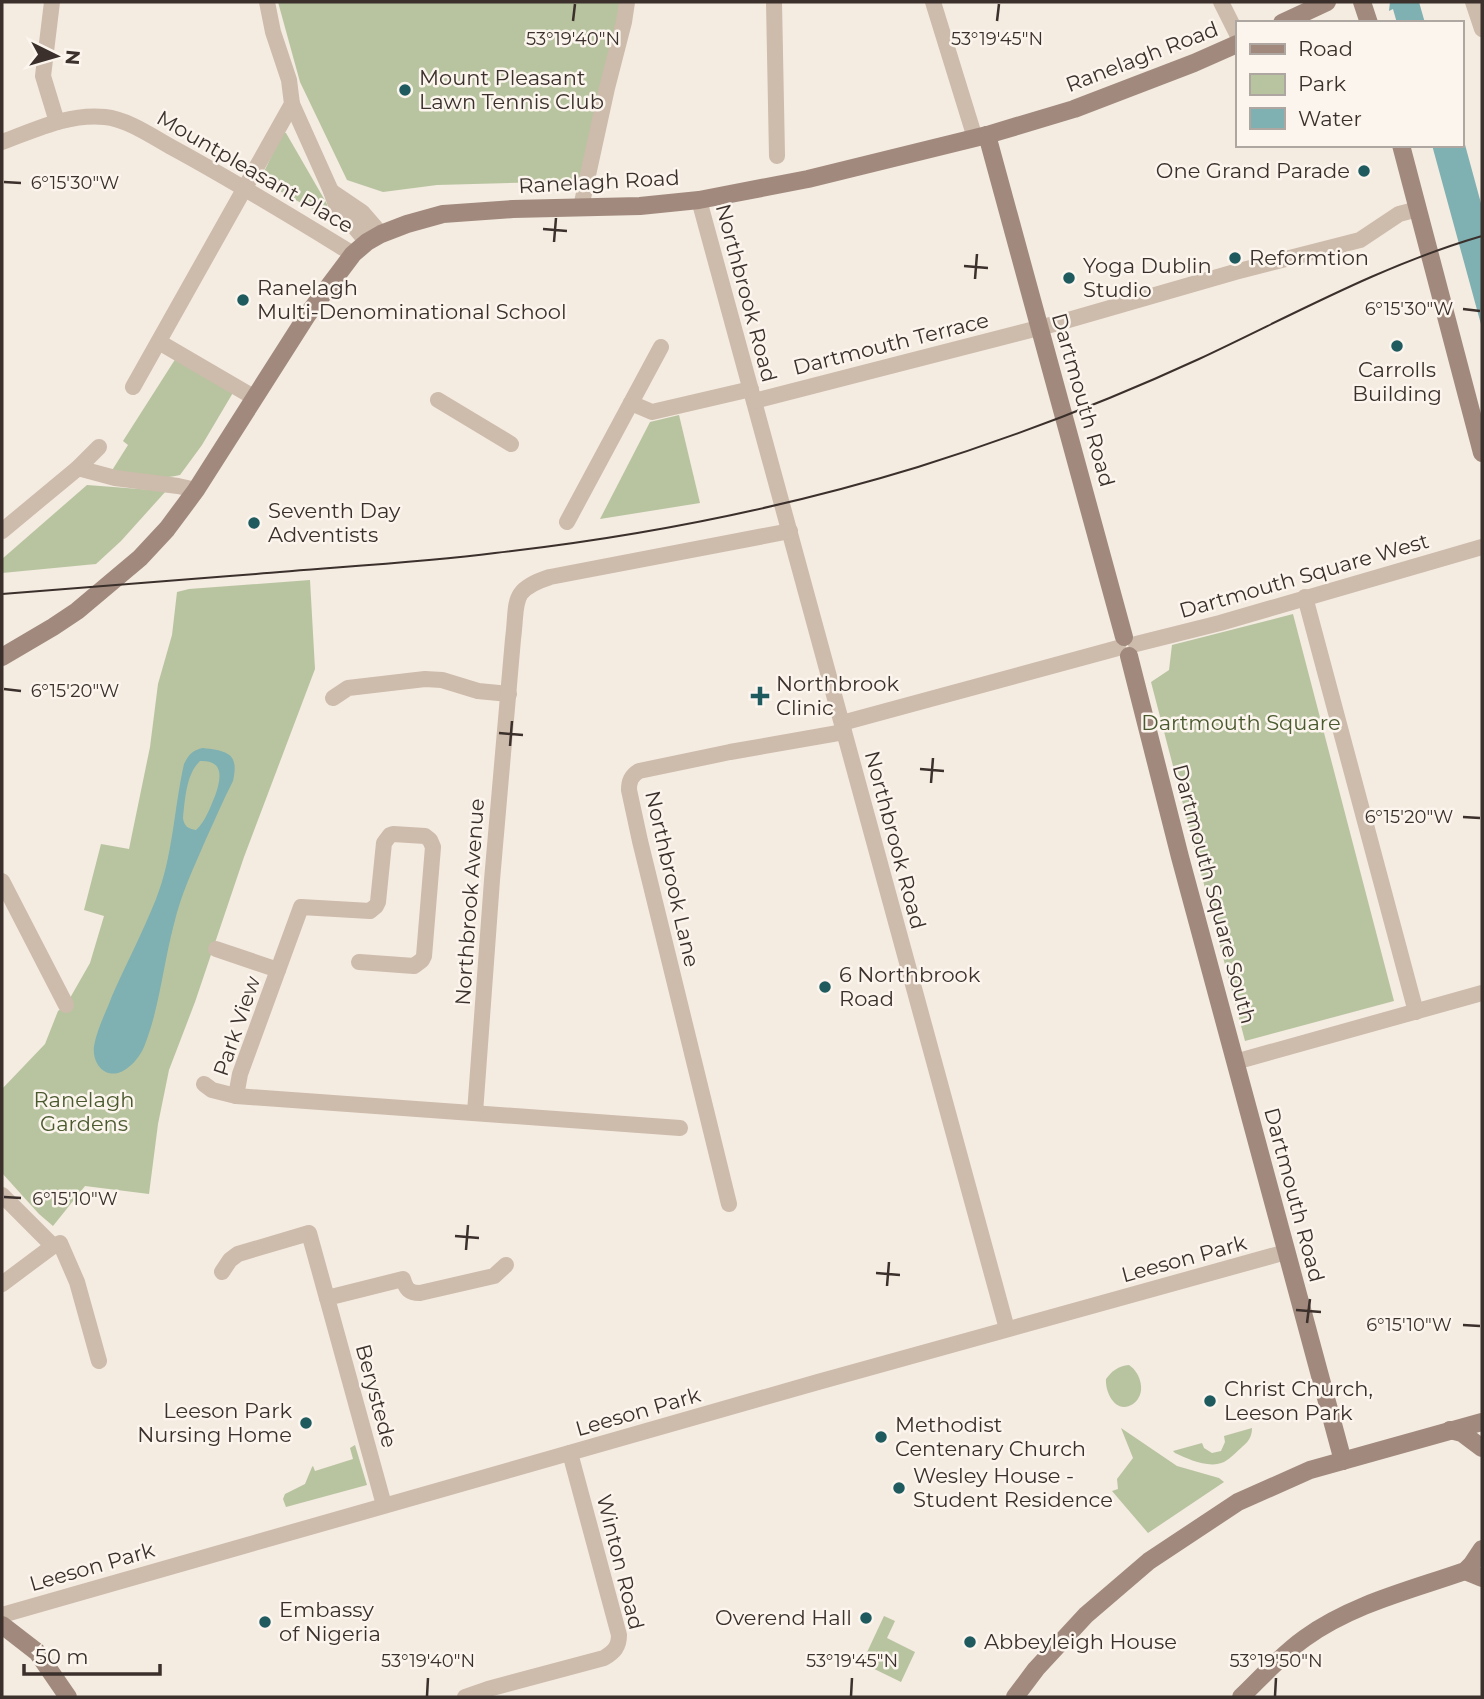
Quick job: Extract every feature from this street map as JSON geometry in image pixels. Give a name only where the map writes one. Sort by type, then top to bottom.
[{"type":"main road","points":[[1286,21],[1327,2]]},
{"type":"main road","points":[[1362,2],[1368,21]]},
{"type":"main road","name":"Ranelagh Road","points":[[367,243],[407,224],[443,214],[699,200],[779,185],[981,136],[1074,109],[1236,44]]},
{"type":"main road","name":"Dartmouth Road","points":[[981,136],[1090,509],[1127,646]]},
{"type":"main road","points":[[1402,147],[1482,453]]},
{"type":"main road","points":[[2,657],[69,616],[140,558],[167,529],[196,490],[308,314],[367,243]]},
{"type":"main road","name":"Dartmouth Square South","points":[[1127,646],[1235,1062]]},
{"type":"main road","name":"Dartmouth Road","points":[[1235,1062],[1343,1461]]},
{"type":"main road","points":[[1015,1697],[1035,1669],[1086,1615],[1149,1561],[1238,1502],[1310,1470],[1482,1422]]},
{"type":"main road","points":[[1450,1430],[1462,1433],[1482,1448]]},
{"type":"main road","points":[[1241,1697],[1306,1637],[1335,1620],[1392,1595],[1465,1571],[1482,1549]]},
{"type":"main road","points":[[1465,1571],[1482,1578]]},
{"type":"main road","points":[[2,1625],[37,1652],[68,1697]]},
{"type":"street","points":[[52,2],[43,76],[57,122]]},
{"type":"street","name":"Mountpleasant Place","points":[[267,2],[273,33],[289,80],[292,104],[331,191],[362,212],[367,243]]},
{"type":"street","points":[[581,207],[627,2]]},
{"type":"street","points":[[774,2],[779,185]]},
{"type":"street","points":[[933,2],[981,136]]},
{"type":"street","points":[[1221,2],[1236,32]]},
{"type":"street","points":[[1473,2],[1482,29]]},
{"type":"street","points":[[133,387],[292,104]]},
{"type":"street","name":"Mountpleasant Place","points":[[2,142],[68,119],[107,117],[135,127],[245,189],[367,243]]},
{"type":"street","name":"Northbrook Road","points":[[699,200],[1007,1329]]},
{"type":"street","name":"Dartmouth Terrace","points":[[631,403],[652,412],[752,395],[1038,328],[1360,240],[1399,214],[1418,209]]},
{"type":"street","points":[[159,342],[255,398]]},
{"type":"street","points":[[567,522],[661,347]]},
{"type":"street","points":[[438,400],[511,444]]},
{"type":"street","points":[[2,531],[78,468],[99,447]]},
{"type":"street","points":[[78,468],[115,478],[196,490]]},
{"type":"street","name":"Northbrook Avenue","points":[[475,1113],[517,600],[524,588],[550,577],[790,531]]},
{"type":"street","name":"Dartmouth Square West","points":[[843,728],[1482,547]]},
{"type":"street","points":[[1306,597],[1416,1012]]},
{"type":"street","points":[[333,698],[348,688],[425,679],[443,680],[478,691],[509,694]]},
{"type":"street","name":"Northbrook Lane","points":[[729,1204],[640,841],[629,790],[630,781],[639,771],[843,728]]},
{"type":"street","name":"Park View","points":[[236,1096],[240,1074],[301,907],[370,911],[378,902],[384,843],[387,838],[393,834],[425,836],[433,847],[422,960],[414,966],[359,962]]},
{"type":"street","points":[[2,881],[66,1005]]},
{"type":"street","name":"Park View","points":[[216,949],[278,970]]},
{"type":"street","points":[[1235,1062],[1482,993]]},
{"type":"street","points":[[204,1084],[212,1090],[236,1096],[680,1128]]},
{"type":"street","points":[[2,1195],[53,1246]]},
{"type":"street","name":"Berystede","points":[[222,1272],[238,1254],[309,1233],[384,1505]]},
{"type":"street","points":[[2,1284],[60,1242],[77,1282],[99,1362]]},
{"type":"street","name":"Leeson Park","points":[[2,1615],[570,1452],[1286,1252]]},
{"type":"street","points":[[327,1298],[403,1279],[406,1289],[420,1293],[494,1276],[506,1265]]},
{"type":"street","name":"Winton Road","points":[[465,1697],[604,1658],[617,1648],[619,1634],[570,1452]]},
{"type":"green space","points":[[278,2],[622,2],[583,181],[437,185],[383,192],[347,180],[300,82]]},
{"type":"green space","points":[[283,132],[327,204],[329,214],[319,213],[260,180]]},
{"type":"green space","points":[[176,358],[234,391],[202,445],[180,475],[154,477],[111,472],[128,445],[123,441]]},
{"type":"green space","points":[[679,415],[700,503],[600,519],[650,422]]},
{"type":"green space","points":[[87,485],[166,491],[121,541],[96,564],[2,573],[2,559]]},
{"type":"green space","name":"Ranelagh Gardens","points":[[310,580],[315,669],[244,857],[169,1070],[158,1124],[149,1194],[85,1186],[53,1226],[2,1173],[2,1089],[45,1044],[58,1011],[66,1005],[90,963],[104,916],[84,910],[101,844],[129,849],[150,747],[158,684],[172,635],[177,592]]},
{"type":"green space","name":"Dartmouth Square","points":[[1293,614],[1394,1001],[1245,1041],[1151,682],[1169,670],[1172,645]]},
{"type":"green space","points":[[1129,1365],[1139,1378],[1140,1395],[1133,1404],[1121,1407],[1110,1396],[1106,1379],[1116,1369]]},
{"type":"green space","points":[[1121,1428],[1177,1466],[1219,1478],[1224,1482],[1148,1533],[1112,1491],[1118,1489],[1117,1479],[1133,1458]]},
{"type":"green space","points":[[1252,1428],[1246,1443],[1229,1459],[1218,1464],[1199,1462],[1173,1451],[1202,1443],[1204,1448],[1212,1453],[1221,1451],[1225,1442],[1224,1436]]},
{"type":"green space","points":[[355,1445],[367,1485],[286,1507],[283,1499],[285,1494],[305,1484],[313,1466],[315,1471],[353,1459],[350,1448]]},
{"type":"green space","points":[[884,1616],[895,1621],[887,1638],[915,1652],[901,1682],[862,1663]]},
{"type":"water","points":[[1390,2],[1419,2],[1424,21],[1396,21],[1393,9],[1389,11]]},
{"type":"water","points":[[1463,137],[1482,207],[1482,328],[1433,147],[1463,147]]},
{"type":"water","points":[[200,749],[219,751],[230,756],[234,765],[233,781],[180,902],[154,1017],[144,1047],[137,1059],[126,1069],[118,1073],[107,1073],[96,1062],[95,1040],[162,883],[184,764],[192,753]],"holes":[[[200,761],[217,767],[219,783],[205,819],[193,830],[185,825],[183,818],[187,788],[195,766]]]},
{"type":"tram line","points":[[2,594],[495,553],[655,530],[814,496],[918,467],[1060,418],[1199,359],[1373,276],[1482,236]]},
{"type":"place","name":"Mount Pleasant Lawn Tennis Club","points":[[405,90]]},
{"type":"place","name":"One Grand Parade","points":[[1364,171]]},
{"type":"place","name":"Reformtion","points":[[1235,258]]},
{"type":"place","name":"Yoga Dublin Studio","points":[[1069,278]]},
{"type":"place","name":"Ranelagh Multi-Denominational School","points":[[243,300]]},
{"type":"place","name":"Carrolls Building","points":[[1397,346]]},
{"type":"place","name":"Seventh Day Adventists","points":[[254,523]]},
{"type":"place","name":"Northbrook Clinic","points":[[760,696]]},
{"type":"place","name":"6 Northbrook Road","points":[[825,987]]},
{"type":"place","name":"Christ Church, Leeson Park","points":[[1210,1401]]},
{"type":"place","name":"Leeson Park Nursing Home","points":[[306,1423]]},
{"type":"place","name":"Methodist Centenary Church","points":[[881,1437]]},
{"type":"place","name":"Wesley House - Student Residence","points":[[899,1488]]},
{"type":"place","name":"Overend Hall","points":[[866,1618]]},
{"type":"place","name":"Embassy of Nigeria","points":[[265,1622]]},
{"type":"place","name":"Abbeyleigh House","points":[[970,1642]]}]
